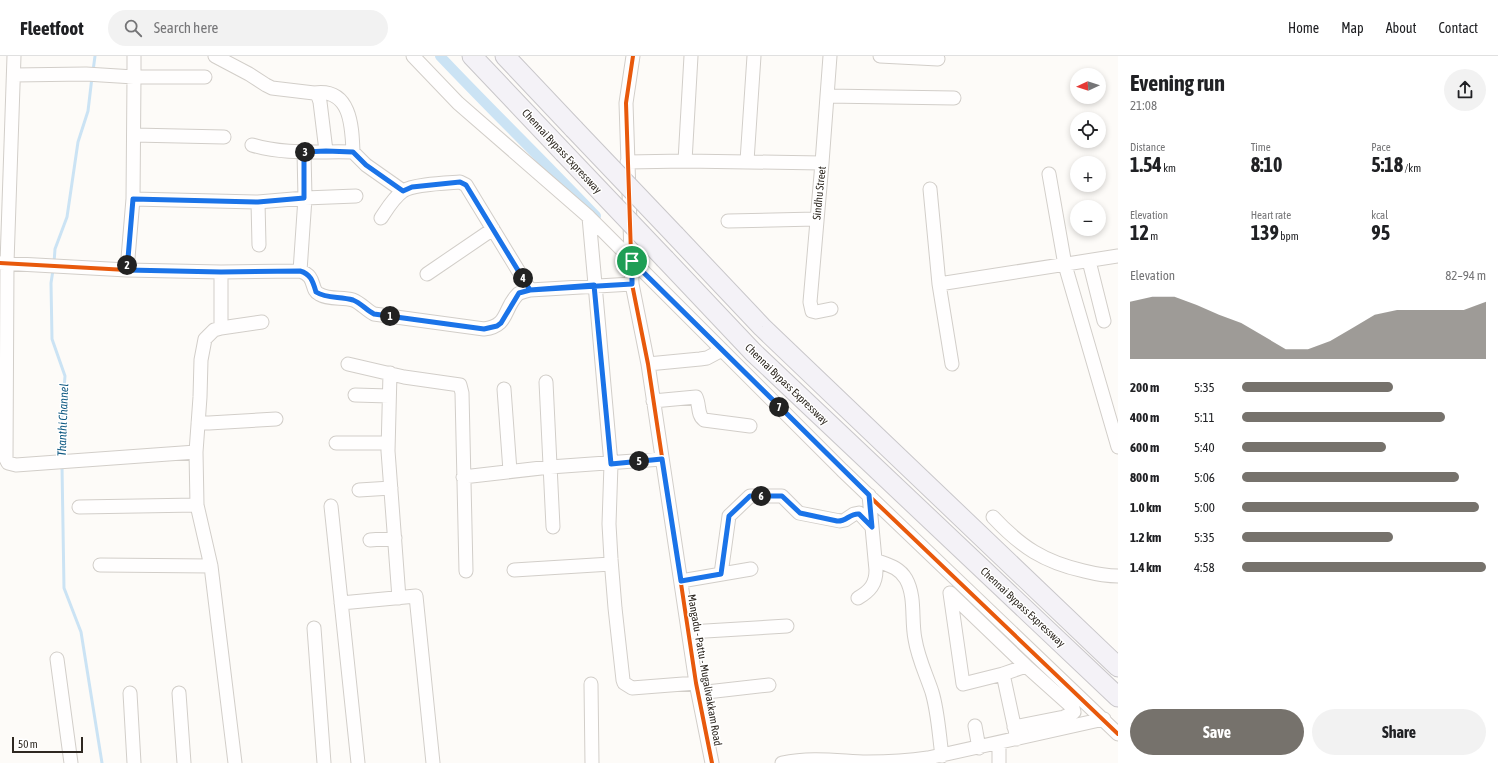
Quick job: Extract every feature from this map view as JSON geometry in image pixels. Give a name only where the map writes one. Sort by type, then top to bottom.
[{"type":"highway","name":"Chennai Bypass Expressway","points":[[472,56],[753,352],[1118,697]]},
{"type":"highway","name":"Chennai Bypass Expressway","points":[[505,56],[762,327],[1118,667]]},
{"type":"street","points":[[14,56],[4,263],[6,459],[8,463],[16,465],[196,452]]},
{"type":"street","points":[[127,270],[133,199],[134,56]]},
{"type":"street","points":[[215,56],[272,88],[314,93],[328,93],[335,95],[346,107],[352,130],[353,152],[366,165],[403,191]]},
{"type":"street","points":[[412,56],[458,103],[588,217],[869,495],[1118,734]]},
{"type":"street","name":"Mangadu - Pattu - Mugalivakkam Road","points":[[633,56],[626,103],[632,284],[648,364],[688,632],[697,688],[712,763]]},
{"type":"street","points":[[685,161],[691,56]]},
{"type":"street","points":[[748,161],[754,56]]},
{"type":"street","name":"Sindhu Street","points":[[830,56],[810,308],[812,311],[816,312],[831,309]]},
{"type":"street","points":[[880,56],[938,59]]},
{"type":"street","points":[[14,75],[86,74],[134,77],[205,77]]},
{"type":"street","points":[[314,93],[318,96],[320,102],[326,151]]},
{"type":"street","points":[[827,96],[954,98]]},
{"type":"street","points":[[134,135],[224,137]]},
{"type":"street","points":[[252,146],[270,150],[353,152]]},
{"type":"street","points":[[300,271],[304,198],[304,152]]},
{"type":"street","points":[[628,162],[748,161],[822,163]]},
{"type":"street","points":[[1049,174],[1065,265],[1118,447]]},
{"type":"street","points":[[381,218],[403,191],[412,187],[460,182],[463,183],[466,185],[530,290]]},
{"type":"street","points":[[930,189],[939,284],[952,364]]},
{"type":"street","points":[[133,199],[258,202],[356,196]]},
{"type":"street","points":[[258,202],[259,245]]},
{"type":"street","points":[[588,217],[611,464],[609,524],[611,564],[624,683],[632,688],[697,688],[769,685]]},
{"type":"street","points":[[728,221],[816,219]]},
{"type":"street","points":[[427,274],[493,229]]},
{"type":"street","points":[[939,284],[1118,256]]},
{"type":"street","points":[[1089,261],[1104,322]]},
{"type":"street","points":[[4,263],[127,270],[221,272],[300,271],[306,273],[311,278],[316,292],[319,294],[325,297],[358,302],[374,314],[484,329],[497,326],[501,323],[519,293],[530,290],[594,285],[632,284]]},
{"type":"street","points":[[221,272],[221,328]]},
{"type":"street","points":[[234,763],[211,566],[197,505],[196,452],[201,360],[205,340],[214,330],[262,322]]},
{"type":"street","points":[[648,364],[707,358],[722,350]]},
{"type":"street","points":[[348,364],[390,374],[460,385],[462,389],[466,571]]},
{"type":"street","points":[[390,374],[388,443],[399,598]]},
{"type":"street","points":[[546,382],[553,527]]},
{"type":"street","points":[[504,389],[510,471]]},
{"type":"street","points":[[355,395],[389,396]]},
{"type":"street","points":[[653,400],[696,397],[698,400],[700,417],[704,420],[750,426]]},
{"type":"street","points":[[198,423],[276,419]]},
{"type":"street","points":[[336,443],[388,443]]},
{"type":"street","points":[[463,477],[550,467],[611,464],[662,459]]},
{"type":"street","points":[[359,490],[391,488]]},
{"type":"street","points":[[858,598],[867,592],[876,579],[869,495]]},
{"type":"street","points":[[721,574],[729,516],[750,496],[782,496],[800,513],[837,521],[843,521],[854,514],[859,514],[872,527]]},
{"type":"street","points":[[79,507],[197,505]]},
{"type":"street","points":[[331,506],[358,763]]},
{"type":"street","points":[[993,517],[1008,534],[1042,558],[1075,569],[1101,575],[1118,576]]},
{"type":"street","points":[[370,540],[395,538]]},
{"type":"street","points":[[875,560],[894,567],[900,572],[910,588],[915,638],[921,663],[932,692],[942,756]]},
{"type":"street","points":[[514,570],[611,564]]},
{"type":"street","points":[[100,565],[211,566]]},
{"type":"street","points":[[681,581],[751,569]]},
{"type":"street","points":[[782,763],[797,760],[831,759],[867,762],[906,761],[942,756],[999,744],[1016,733],[1064,717],[1074,712],[1073,708],[950,594],[962,684],[1003,674],[1026,666]]},
{"type":"street","points":[[341,603],[416,596],[433,763]]},
{"type":"street","points":[[688,632],[787,626]]},
{"type":"street","points":[[314,628],[324,763]]},
{"type":"street","points":[[57,659],[71,763]]},
{"type":"street","points":[[1003,674],[1016,733]]},
{"type":"street","points":[[591,684],[592,763]]},
{"type":"street","points":[[130,693],[134,763]]},
{"type":"street","points":[[179,693],[184,763]]},
{"type":"street","points":[[1016,733],[1104,719]]},
{"type":"street","points":[[975,726],[979,748]]},
{"type":"street","points":[[999,744],[999,763]]},
{"type":"waterway","name":"Thanthi Channel","points":[[93,71],[95,56]]},
{"type":"waterway","points":[[440,56],[596,216]]},
{"type":"waterway","name":"Thanthi Channel","points":[[54,263],[55,249],[67,217],[78,142],[88,111],[92,77]]},
{"type":"waterway","name":"Thanthi Channel","points":[[53,270],[51,283],[52,339],[65,376],[61,428],[62,458]]},
{"type":"waterway","name":"Thanthi Channel","points":[[62,466],[64,588],[81,632],[102,763]]},
{"type":"cycle path","points":[[633,56],[626,103],[632,284],[648,364],[696,683],[712,763]]},
{"type":"cycle path","points":[[632,261],[842,470],[1118,734]]},
{"type":"cycle path","points":[[0,263],[127,270],[221,272],[300,271],[309,276],[316,292],[319,294],[327,297],[353,300],[374,314],[484,329],[492,327],[502,321],[510,305],[518,294],[530,290],[632,284]]},
{"type":"route","points":[[632,261],[632,284],[594,285],[530,290],[519,293],[501,323],[497,326],[484,329],[374,314],[358,302],[345,298],[325,297],[319,294],[316,292],[311,278],[306,273],[300,271],[221,272],[127,270],[133,199],[258,202],[304,198],[304,152],[353,152],[366,165],[403,191],[412,187],[460,182],[463,183],[466,185],[530,290],[562,288],[594,285],[611,464],[662,459],[681,581],[721,574],[729,516],[750,496],[782,496],[800,513],[837,521],[846,520],[857,513],[861,515],[872,527],[869,495],[632,261]]}]
